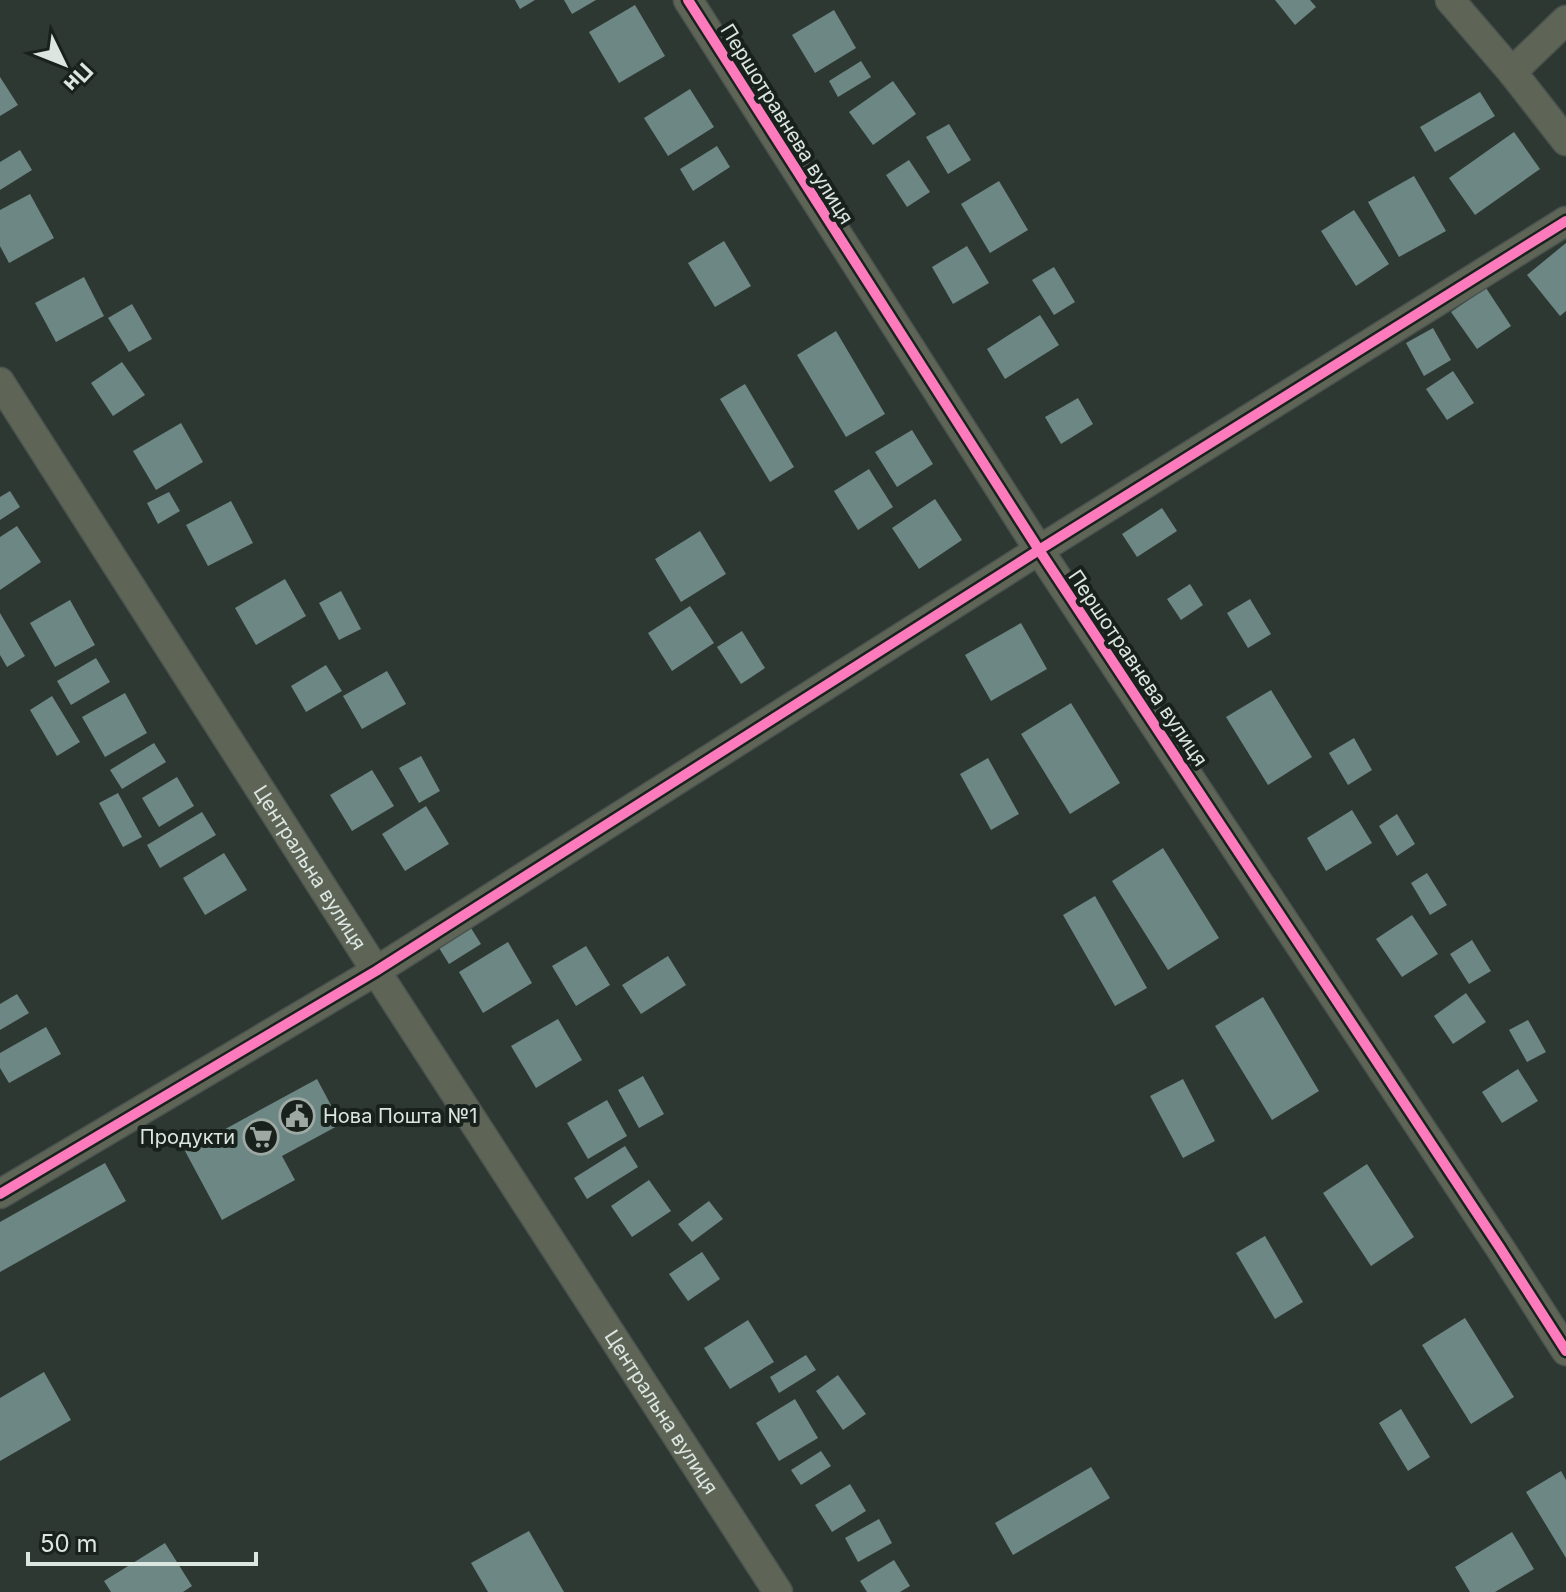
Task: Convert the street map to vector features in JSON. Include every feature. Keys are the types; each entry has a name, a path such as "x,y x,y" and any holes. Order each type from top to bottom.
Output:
{"street":[{"name":"Першотравнева вулиця","path":"688,0 1039,550 1566,1351"},
{"path":"1450,0 1566,141"},
{"path":"1512,72 1566,20"},
{"path":"0,1194 376,971 1039,550 1566,221"},
{"name":"Центральна вулиця","path":"0,382 778,1592"}],"building":[{"path":"515,0 535,0 520,9"},
{"path":"564,0 596,0 572,14"},
{"path":"1275,0 1310,0 1316,7 1295,25"},
{"path":"635,5 665,56 619,83 589,32"},
{"path":"834,10 856,48 815,73 792,35"},
{"path":"861,61 871,77 838,97 829,81"},
{"path":"0,77 18,105 0,116"},
{"path":"893,81 916,114 873,145 849,112"},
{"path":"690,89 714,127 668,156 644,118"},
{"path":"1480,92 1495,116 1435,152 1420,127"},
{"path":"949,124 971,160 948,174 926,137"},
{"path":"1514,132 1540,169 1475,215 1449,178"},
{"path":"717,146 730,167 693,191 680,169"},
{"path":"20,150 32,170 0,190 0,162"},
{"path":"909,160 930,192 907,207 886,175"},
{"path":"1414,176 1446,231 1399,257 1368,202"},
{"path":"999,181 1028,230 990,253 961,204"},
{"path":"30,194 54,238 9,263 0,246 0,210"},
{"path":"1354,210 1389,264 1356,286 1321,231"},
{"path":"724,241 751,286 715,307 688,263"},
{"path":"1566,243 1566,311 1560,316 1527,275"},
{"path":"967,246 989,283 953,304 932,267"},
{"path":"1054,267 1075,302 1054,315 1032,280"},
{"path":"84,277 104,316 56,342 35,303"},
{"path":"1486,288 1511,326 1477,349 1451,312"},
{"path":"132,304 152,339 129,352 108,318"},
{"path":"1040,315 1059,345 1005,379 987,349"},
{"path":"1433,328 1451,360 1424,376 1406,343"},
{"path":"836,331 885,414 846,437 797,355"},
{"path":"122,362 145,395 113,416 91,383"},
{"path":"1453,371 1474,403 1447,420 1426,389"},
{"path":"745,384 794,467 770,482 720,399"},
{"path":"1078,398 1093,424 1061,444 1045,417"},
{"path":"181,423 203,462 156,490 133,451"},
{"path":"912,430 933,464 897,487 875,452"},
{"path":"869,469 893,507 858,530 834,491"},
{"path":"10,491 20,507 0,520 0,497"},
{"path":"169,492 180,511 158,524 147,503"},
{"path":"935,499 962,540 919,569 892,528"},
{"path":"231,501 253,543 208,566 186,525"},
{"path":"1162,508 1177,531 1137,557 1122,534"},
{"path":"17,526 41,562 0,590 0,537"},
{"path":"700,531 726,574 681,602 655,559"},
{"path":"285,579 306,616 256,645 235,608"},
{"path":"1190,584 1203,605 1181,620 1167,599"},
{"path":"341,591 361,629 339,640 319,603"},
{"path":"1250,599 1271,634 1248,648 1227,613"},
{"path":"70,600 95,645 55,667 30,623"},
{"path":"690,606 714,643 672,671 648,633"},
{"path":"0,613 25,656 7,667 0,655"},
{"path":"1021,623 1047,669 991,701 965,655"},
{"path":"742,631 765,668 741,684 717,647"},
{"path":"96,658 110,682 71,705 57,681"},
{"path":"326,665 342,691 306,712 291,686"},
{"path":"387,671 406,704 362,729 343,696"},
{"path":"1271,690 1312,757 1268,785 1226,717"},
{"path":"125,693 147,733 105,757 82,717"},
{"path":"52,696 80,742 57,756 30,710"},
{"path":"1071,703 1120,783 1070,814 1021,734"},
{"path":"1354,738 1372,770 1348,785 1329,753"},
{"path":"154,743 166,762 122,789 110,770"},
{"path":"421,756 440,791 419,803 399,768"},
{"path":"988,758 1019,814 991,830 960,774"},
{"path":"372,770 394,806 352,831 330,795"},
{"path":"177,777 194,806 159,827 142,798"},
{"path":"118,793 142,837 123,847 99,803"},
{"path":"426,806 449,844 405,871 382,834"},
{"path":"1352,810 1372,843 1326,871 1307,838"},
{"path":"202,812 216,835 160,868 147,845"},
{"path":"1397,814 1415,844 1397,856 1379,826"},
{"path":"1163,848 1219,938 1168,970 1112,881"},
{"path":"224,853 247,890 205,915 183,878"},
{"path":"1427,873 1447,905 1430,915 1411,883"},
{"path":"1095,896 1147,988 1115,1006 1063,915"},
{"path":"1412,915 1438,954 1402,977 1376,939"},
{"path":"471,928 481,944 449,964 439,948"},
{"path":"1472,940 1491,971 1469,984 1450,954"},
{"path":"508,942 532,983 483,1013 459,972"},
{"path":"586,946 610,985 576,1006 552,966"},
{"path":"668,956 686,985 641,1014 622,985"},
{"path":"1466,993 1486,1022 1453,1044 1434,1016"},
{"path":"17,994 29,1013 0,1030 0,1004"},
{"path":"1263,997 1319,1091 1272,1120 1215,1026"},
{"path":"558,1019 582,1060 536,1088 511,1046"},
{"path":"1528,1020 1546,1052 1527,1062 1509,1030"},
{"path":"46,1027 61,1054 9,1083 0,1068 0,1053"},
{"path":"1518,1069 1538,1101 1502,1123 1482,1092"},
{"path":"643,1076 664,1114 639,1128 618,1090"},
{"path":"317,1079 341,1124 282,1156 295,1180 222,1220 185,1151"},
{"path":"1183,1079 1215,1141 1183,1158 1150,1096"},
{"path":"607,1100 627,1136 588,1159 567,1123"},
{"path":"625,1146 638,1167 587,1199 574,1178"},
{"path":"105,1163 126,1201 0,1272 0,1222"},
{"path":"1367,1164 1414,1237 1371,1266 1323,1193"},
{"path":"649,1180 671,1211 632,1237 611,1206"},
{"path":"709,1201 723,1219 692,1242 678,1224"},
{"path":"1265,1236 1303,1302 1275,1319 1236,1253"},
{"path":"702,1252 720,1279 688,1301 669,1274"},
{"path":"1465,1318 1514,1397 1471,1424 1422,1345"},
{"path":"748,1320 774,1362 730,1389 704,1348"},
{"path":"806,1355 816,1370 779,1393 770,1377"},
{"path":"44,1372 71,1420 0,1461 0,1398"},
{"path":"838,1375 866,1414 843,1430 816,1391"},
{"path":"795,1399 818,1438 779,1461 756,1423"},
{"path":"1401,1409 1430,1457 1408,1471 1379,1423"},
{"path":"821,1451 831,1466 801,1485 791,1470"},
{"path":"1091,1467 1110,1498 1013,1555 995,1523"},
{"path":"1561,1471 1566,1480 1566,1558 1526,1492"},
{"path":"850,1484 866,1511 832,1532 815,1505"},
{"path":"879,1519 892,1543 858,1562 845,1538"},
{"path":"529,1531 564,1592 488,1592 471,1563"},
{"path":"1512,1532 1534,1569 1495,1592 1470,1592 1455,1567"},
{"path":"165,1543 192,1586 183,1592 111,1592 104,1581"},
{"path":"894,1560 910,1586 900,1592 867,1592 860,1581"}],"cycle path":[{"path":"688,0 1039,550 1566,1351"},
{"path":"0,1194 376,971 1039,550 1566,221"}],"place":[{"name":"Нова Пошта №1","path":"297,1116"},
{"name":"Продукти","path":"261,1137"}]}
